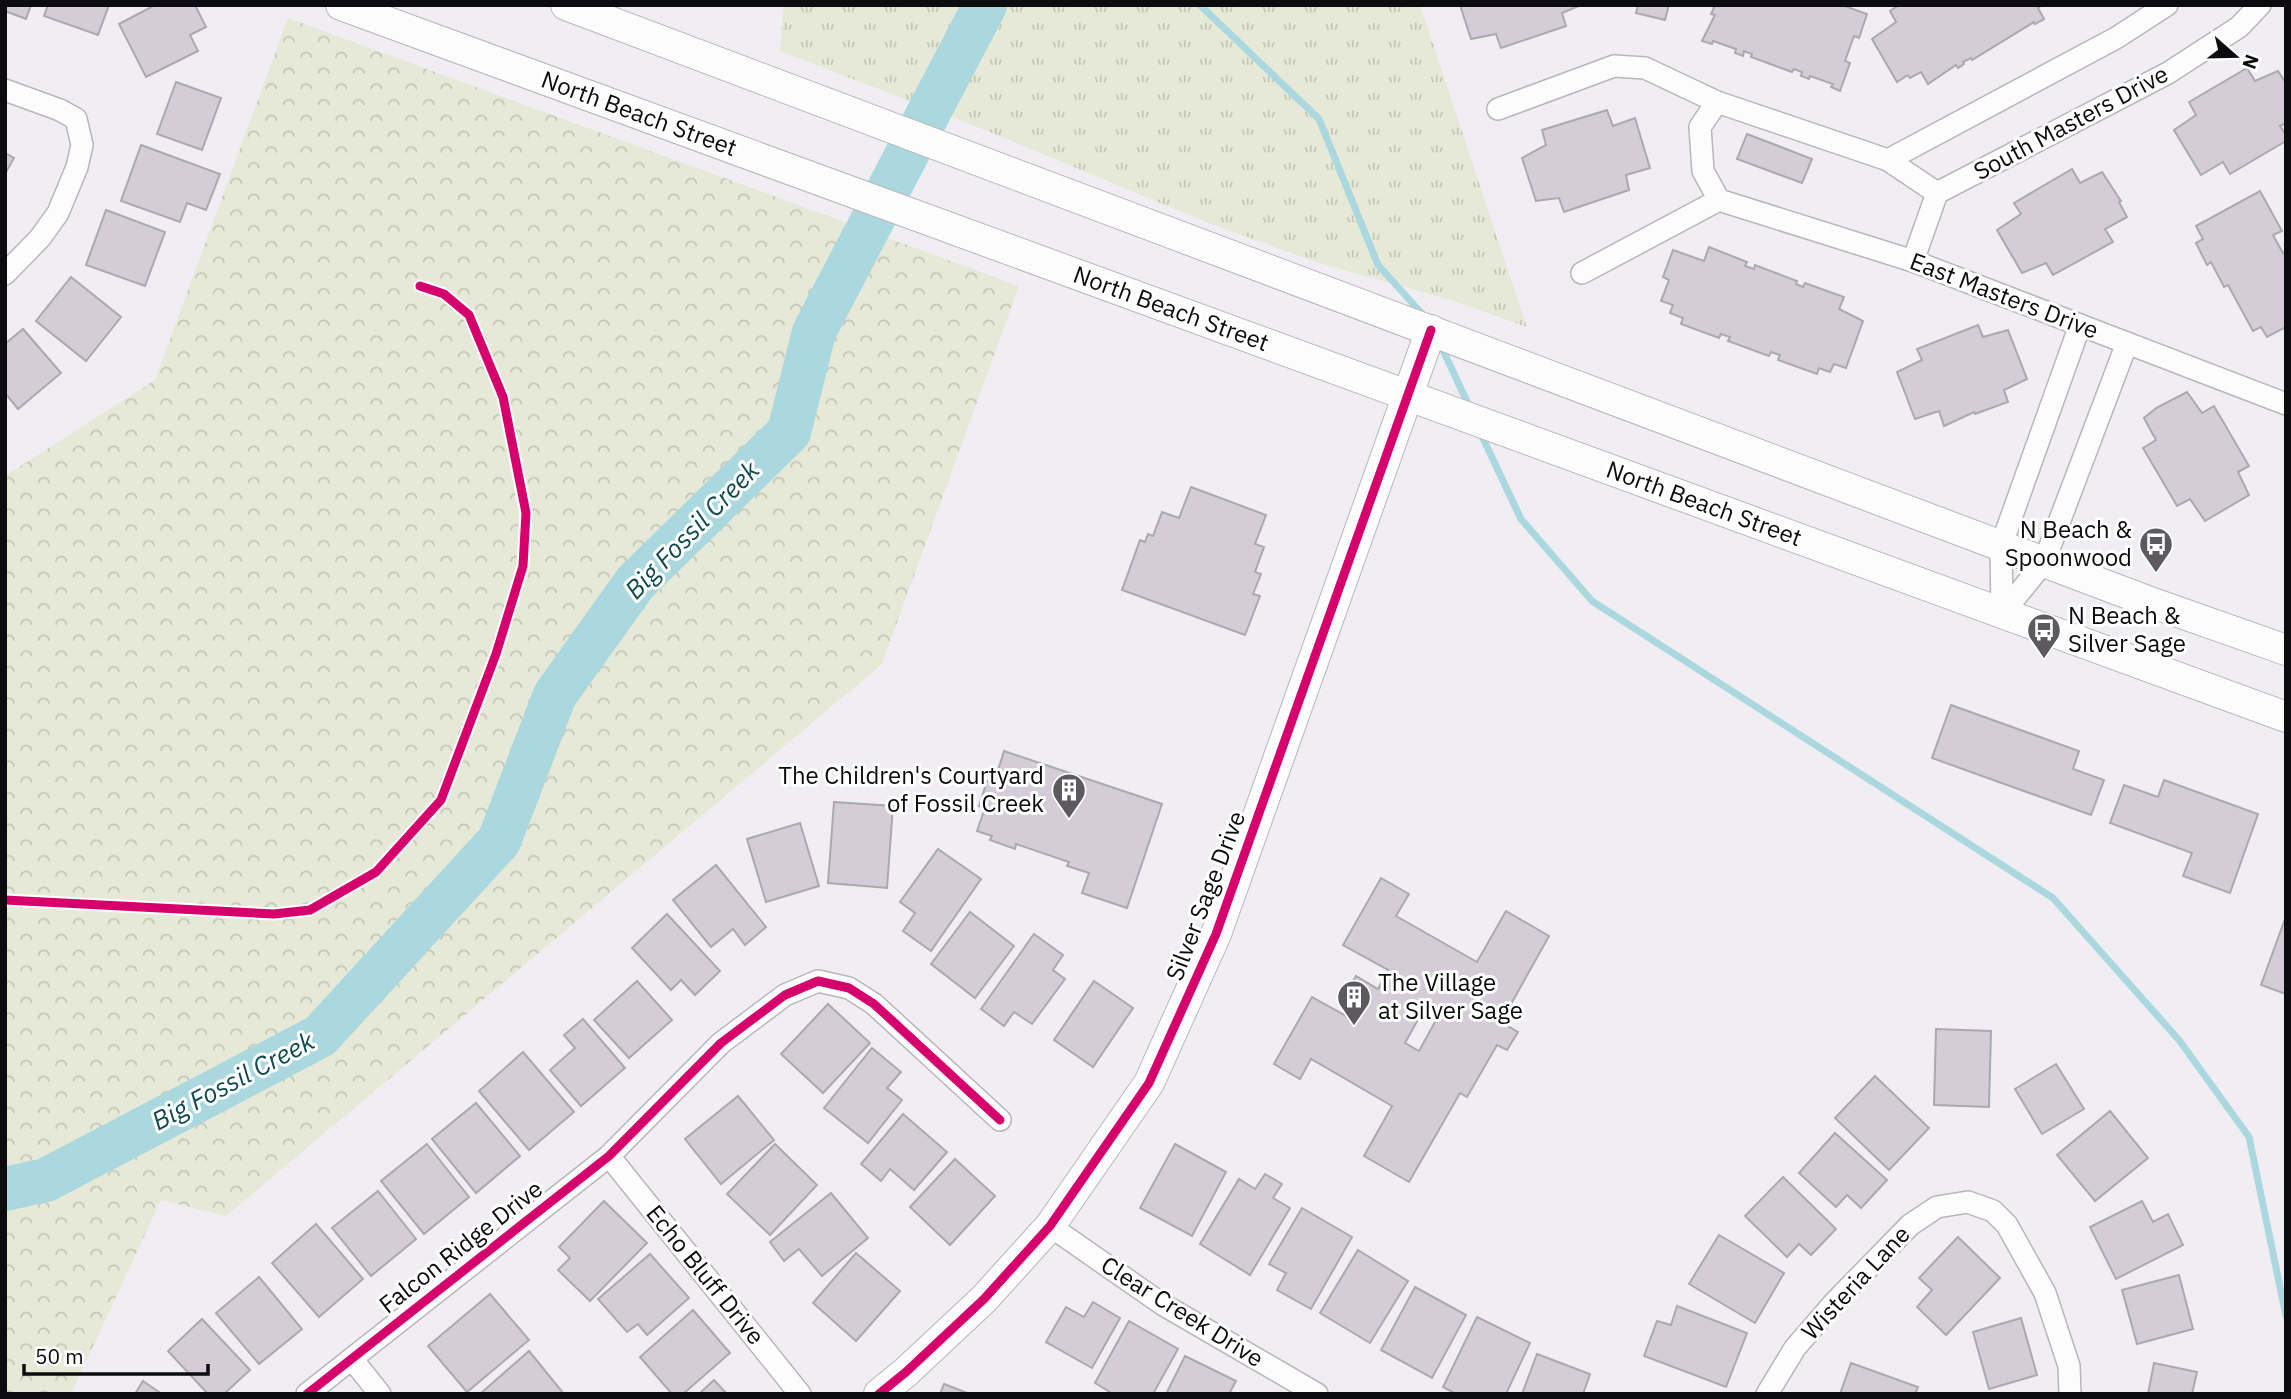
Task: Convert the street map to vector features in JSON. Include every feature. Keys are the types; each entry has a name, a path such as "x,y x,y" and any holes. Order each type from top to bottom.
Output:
{"main road":[{"name":"North Beach Street","path":"341,5 2286,718"},
{"path":"566,5 596,10 778,85 2001,546 2286,650"},
{"name":"Silver Sage Drive","path":"879,1394 906,1373 984,1299 1050,1226 1149,1083 1216,934 1431,330"}],"street":[{"path":"1888,160 2116,38 2167,5"},
{"name":"South Masters Drive","path":"1937,193 2168,73 2239,27 2260,5"},
{"path":"1498,109 1614,66 1645,68 1717,102 1888,160 1937,193 1913,261"},
{"path":"5,90 60,110 76,119 82,145 77,167 58,213 40,238 5,274"},
{"path":"1583,273 1718,200 1703,171 1700,127 1717,102"},
{"name":"East Masters Drive","path":"1718,200 1913,261 2286,404"},
{"path":"2002,614 2001,546 2080,325"},
{"path":"2002,614 2045,562 2127,343"},
{"name":"Falcon Ridge Drive","path":"307,1394 609,1156 721,1043 785,995 818,981 849,988 874,1004 1000,1120"},
{"name":"Echo Bluff Drive","path":"609,1156 800,1394"},
{"name":"Wisteria Lane","path":"1767,1394 1795,1348 1833,1304 1910,1226 1937,1206 1968,1202 1993,1211 2007,1226 2045,1293 2069,1366 2070,1394"},
{"name":"Clear Creek Drive","path":"1050,1226 1162,1304 1317,1394"},
{"path":"352,1359 380,1394"}],"green space":[{"path":"784,5 1420,5 1527,327 1454,301 1319,263 1206,222 975,126 780,51"},
{"path":"288,18 1019,286 882,664 226,1216 161,1200 71,1394 5,1394 5,476 155,380"}],"building":[{"path":"5,5 31,5 26,19 5,11"},
{"path":"48,5 109,5 98,35 44,16"},
{"path":"155,5 195,5 206,27 190,35 198,51 146,77 119,24"},
{"path":"1460,5 1581,5 1562,13 1566,26 1501,48 1496,34 1471,39"},
{"path":"1638,5 1669,5 1665,20 1636,13"},
{"path":"1715,5 1842,5 1867,14 1859,38 1854,36 1845,61 1850,63 1840,91 1831,87 1833,84 1810,76 1809,79 1801,76 1802,72 1794,69 1792,72 1751,57 1752,54 1744,51 1743,56 1735,53 1736,49 1713,41 1712,44 1702,41 1715,15 1711,14"},
{"path":"1899,5 2042,5 2038,8 2044,19 2035,24 2034,22 1972,60 1971,58 1963,62 1958,68 1956,65 1928,84 1921,72 1910,78 1908,75 1897,82 1872,39 1896,22 1890,11"},
{"path":"2247,68 2255,81 2278,71 2286,83 2286,123 2280,126 2286,135 2286,141 2230,174 2223,162 2201,175 2174,130 2196,115 2189,102"},
{"path":"176,82 221,98 202,150 157,134"},
{"path":"1607,110 1613,126 1635,118 1650,168 1626,175 1629,190 1564,212 1559,198 1536,201 1522,158 1546,145 1542,130"},
{"path":"1747,134 1812,159 1802,183 1737,159"},
{"path":"141,145 220,174 206,210 187,203 180,222 121,201"},
{"path":"5,153 14,158 5,174"},
{"path":"2072,169 2080,183 2102,172 2121,201 2119,202 2127,217 2105,229 2113,242 2053,275 2046,263 2022,273 1997,230 2021,214 2014,203"},
{"path":"2260,191 2282,231 2273,235 2283,253 2286,251 2286,327 2267,337 2261,327 2253,331 2228,285 2224,287 2211,262 2207,265 2196,243 2203,239 2196,226"},
{"path":"106,210 165,232 145,286 86,265"},
{"path":"1709,247 1747,262 1745,266 1754,269 1755,265 1797,281 1796,284 1803,287 1805,283 1844,297 1839,309 1863,321 1846,368 1834,364 1830,372 1819,368 1817,374 1778,360 1780,355 1771,352 1769,356 1728,341 1730,337 1721,334 1719,338 1681,324 1683,318 1670,313 1673,305 1661,301 1669,280 1663,277 1673,250 1704,261"},
{"path":"71,277 121,317 86,361 36,321"},
{"path":"1978,325 1983,337 2008,330 2027,379 2004,390 2008,402 1975,414 1974,412 1944,426 1939,411 1915,419 1897,372 1922,360 1917,349"},
{"path":"23,329 61,373 18,409 5,393 5,344"},
{"path":"2187,392 2202,413 2214,406 2249,466 2238,472 2249,495 2205,521 2190,499 2177,506 2143,448 2156,440 2144,418 2156,408"},
{"path":"1191,487 1266,515 1255,544 1264,547 1255,572 1261,574 1253,594 1260,596 1245,635 1122,590 1140,540 1145,542 1148,534 1153,536 1162,512 1179,518"},
{"path":"1951,705 2079,751 2073,769 2104,780 2091,815 1932,758"},
{"name":"The Children's Courtyard of Fossil Creek","path":"1004,751 1162,804 1127,908 1082,893 1089,873 1067,866 1069,862 1016,844 1015,849 990,840 992,836 977,831 985,808 979,806 987,781 994,783"},
{"path":"2164,780 2258,814 2230,893 2183,876 2192,853 2110,823 2124,785 2158,797"},
{"path":"834,802 893,806 887,888 828,883"},
{"path":"800,823 819,886 766,902 747,839"},
{"path":"938,849 981,879 931,951 903,931 915,913 900,902"},
{"path":"716,865 766,927 745,945 733,929 711,947 673,900"},
{"name":"The Village at Silver Sage","path":"1381,878 1409,894 1396,916 1477,962 1506,911 1549,936 1501,1022 1518,1032 1507,1050 1497,1045 1467,1097 1460,1093 1409,1182 1364,1156 1392,1106 1311,1059 1300,1079 1274,1064 1312,997 1357,1022 1366,1006 1346,994 1356,976 1378,989 1388,970 1343,945","holes":["1426,1005 1440,1013 1419,1051 1405,1043"]},
{"path":"970,912 1014,946 975,998 931,964"},
{"path":"667,914 720,971 695,995 681,980 671,990 632,948"},
{"path":"2286,916 2286,994 2261,985"},
{"path":"1034,934 1063,955 1053,970 1065,979 1032,1024 1014,1012 1004,1026 981,1009"},
{"path":"637,981 672,1020 629,1058 594,1020"},
{"path":"1094,981 1133,1008 1093,1067 1054,1040"},
{"path":"828,1004 870,1043 823,1093 781,1054"},
{"path":"583,1019 625,1068 581,1106 550,1070 575,1048 564,1035"},
{"path":"1936,1029 1991,1031 1989,1107 1934,1105"},
{"path":"872,1048 901,1072 887,1088 902,1100 868,1143 824,1108"},
{"path":"523,1052 574,1112 529,1150 479,1091"},
{"path":"2056,1064 2084,1109 2042,1134 2015,1089"},
{"path":"1875,1076 1929,1128 1889,1170 1835,1118"},
{"path":"738,1096 774,1140 721,1184 685,1139"},
{"path":"476,1103 520,1156 476,1193 432,1139"},
{"path":"2110,1111 2148,1158 2095,1201 2057,1155"},
{"path":"903,1114 947,1152 914,1190 890,1169 881,1181 861,1164"},
{"path":"1835,1133 1887,1180 1861,1208 1847,1195 1836,1207 1799,1173"},
{"path":"427,1144 469,1197 424,1234 381,1181"},
{"path":"775,1144 817,1185 770,1235 727,1194"},
{"path":"1175,1144 1226,1172 1192,1236 1140,1208"},
{"path":"955,1159 995,1196 950,1245 910,1207"},
{"path":"1265,1174 1282,1184 1273,1198 1290,1208 1250,1275 1200,1244 1239,1179 1255,1189"},
{"path":"1783,1177 1836,1229 1811,1255 1799,1244 1787,1257 1745,1216"},
{"path":"378,1191 416,1239 371,1276 332,1228"},
{"path":"831,1193 868,1238 822,1276 799,1249 784,1261 770,1242"},
{"path":"604,1201 647,1243 590,1301 558,1270 570,1258 559,1247"},
{"path":"2142,1201 2153,1222 2168,1214 2183,1245 2116,1279 2090,1227"},
{"path":"1302,1208 1352,1237 1311,1309 1277,1290 1286,1273 1269,1264"},
{"path":"316,1224 363,1279 319,1317 272,1263"},
{"path":"1719,1235 1784,1273 1755,1323 1689,1284"},
{"path":"1958,1237 2000,1278 1946,1335 1917,1307 1932,1290 1919,1278"},
{"path":"1358,1250 1408,1281 1370,1343 1320,1313"},
{"path":"856,1253 900,1291 856,1341 813,1303"},
{"path":"650,1254 689,1298 647,1335 638,1324 627,1332 598,1299"},
{"path":"2179,1275 2193,1329 2137,1344 2122,1290"},
{"path":"259,1277 302,1329 259,1364 216,1313"},
{"path":"1415,1287 1466,1315 1432,1378 1381,1350"},
{"path":"490,1294 529,1340 467,1392 428,1346"},
{"path":"1093,1302 1120,1318 1092,1368 1046,1342 1066,1307 1084,1317"},
{"path":"1677,1306 1747,1333 1726,1387 1644,1356 1657,1321 1671,1325"},
{"path":"693,1310 730,1353 683,1394 672,1394 640,1357"},
{"path":"1477,1317 1530,1343 1506,1394 1456,1394 1443,1387"},
{"path":"2021,1318 2037,1375 1989,1389 1973,1332"},
{"path":"202,1319 250,1370 224,1394 208,1394 168,1351"},
{"path":"1129,1321 1178,1349 1153,1394 1113,1394 1095,1383"},
{"path":"529,1351 564,1394 480,1394"},
{"path":"1537,1354 1590,1374 1583,1394 1522,1394"},
{"path":"1185,1356 1236,1381 1229,1394 1166,1394"},
{"path":"1851,1363 1918,1387 1915,1394 1840,1394"},
{"path":"2154,1363 2197,1372 2192,1394 2148,1394"},
{"path":"714,1380 727,1394 699,1394"},
{"path":"143,1381 162,1394 135,1394"},
{"path":"944,1384 970,1394 940,1394"}],"waterway":[{"name":"Big Fossil Creek","path":"5,1189 46,1180 320,1036 499,841 555,695 635,583 789,432 814,332 985,5"},
{"path":"1200,5 1319,119 1378,265 1425,317"},
{"path":"1441,346 1470,408"},
{"path":"1480,432 1521,519 1592,601 2053,898 2179,1040 2249,1137 2286,1316"}],"cycle path":[{"path":"5,900 274,914 310,910 376,872 441,800 496,654 523,566 526,513 503,397 469,315 444,294 420,286"},
{"path":"879,1394 984,1299 1050,1226 1149,1083 1216,934 1431,330"},
{"path":"307,1394 609,1156 721,1043 785,995 818,981 849,988 874,1004 1000,1120"}],"place":[{"name":"N Beach & Spoonwood","path":"2156,574"},
{"name":"N Beach & Silver Sage","path":"2044,660"},
{"name":"The Children's Courtyard of Fossil Creek","path":"1069,820"},
{"name":"The Village at Silver Sage","path":"1354,1027"}]}
